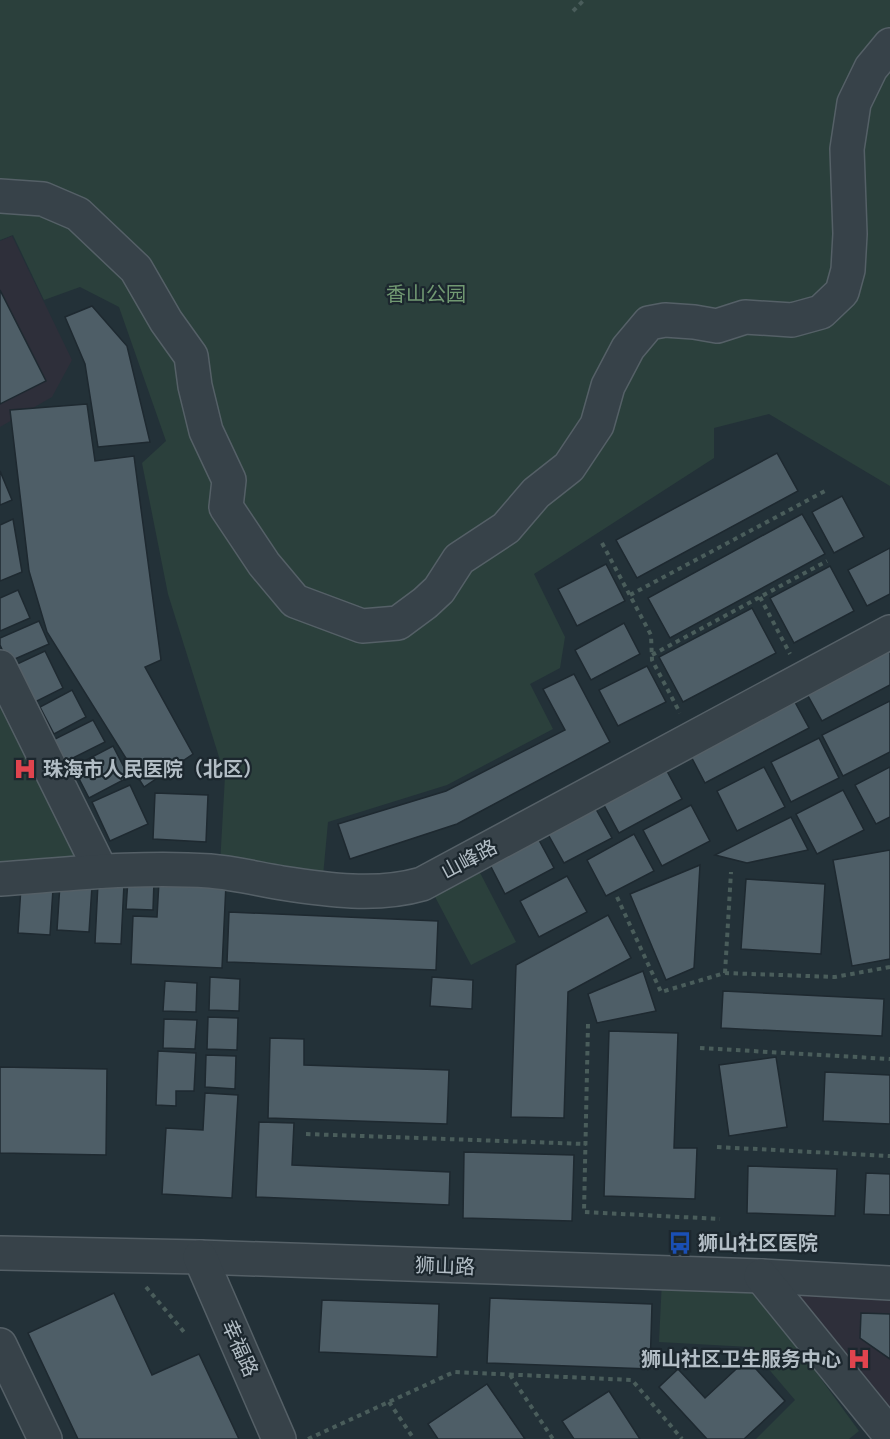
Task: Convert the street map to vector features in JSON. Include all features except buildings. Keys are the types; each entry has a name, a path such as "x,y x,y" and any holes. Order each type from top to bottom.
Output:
{"street":[{"path":"0,196 43,198 78,214 136,269 166,321 191,356 195,386 206,431 230,480 226,507 264,564 295,601 362,626 398,623 440,590 459,559 506,528 536,493 569,467 597,425 608,386 628,348 649,323 665,320 717,326 745,317 792,320 821,312 842,292 848,270 850,234 847,149 854,103 871,68 890,45"},
{"name":"山峰路","path":"0,879 101,871 181,870 357,891 407,888 422,884 890,632"},
{"path":"0,667 101,871"},
{"name":"狮山路","path":"0,1253 200,1257 761,1276 890,1283"},
{"name":"幸福路","path":"200,1257 279,1439"},
{"path":"761,1276 890,1435"},
{"path":"0,1345 45,1439"}],"path":[{"path":"573,11 584,0"},
{"path":"630,595 825,491"},
{"path":"602,543 651,635 652,660 694,737"},
{"path":"652,654 827,561"},
{"path":"760,597 803,679"},
{"path":"726,973 731,872"},
{"path":"617,897 661,992 726,973 835,977 890,967"},
{"path":"588,1024 584,1212 720,1219"},
{"path":"700,1048 890,1059"},
{"path":"306,1134 585,1144"},
{"path":"717,1147 890,1156"},
{"path":"142,1282 184,1332"},
{"path":"308,1439 454,1372 632,1380 682,1439"},
{"path":"509,1374 553,1439"},
{"path":"389,1402 414,1439"}],"shaded area":[{"path":"12,236 72,360 52,397 0,427 0,241"},
{"name":"狮山社区卫生服务中心","path":"762,1277 890,1283 890,1435"}],"green space":[{"name":"香山公园","path":"0,0 890,0 890,486 769,414 714,428 714,458 534,574 565,637 560,668 530,684 553,729 447,785 328,822 323,876 220,865 225,776 168,594 142,463 166,441 119,307 80,287 44,300 13,235 0,240"},
{"name":"珠海市人民医院（北区）","path":"0,696 78,858 0,867"},
{"path":"477,867 516,942 471,965 432,891"},
{"path":"662,1280 751,1283 859,1431 849,1439 756,1439 795,1400 750,1347 659,1342"}],"place":[{"name":"珠海市人民医院（北区）","path":"25,769"},
{"name":"狮山社区医院","path":"680,1243"},
{"name":"狮山社区卫生服务中心","path":"859,1359"}]}
